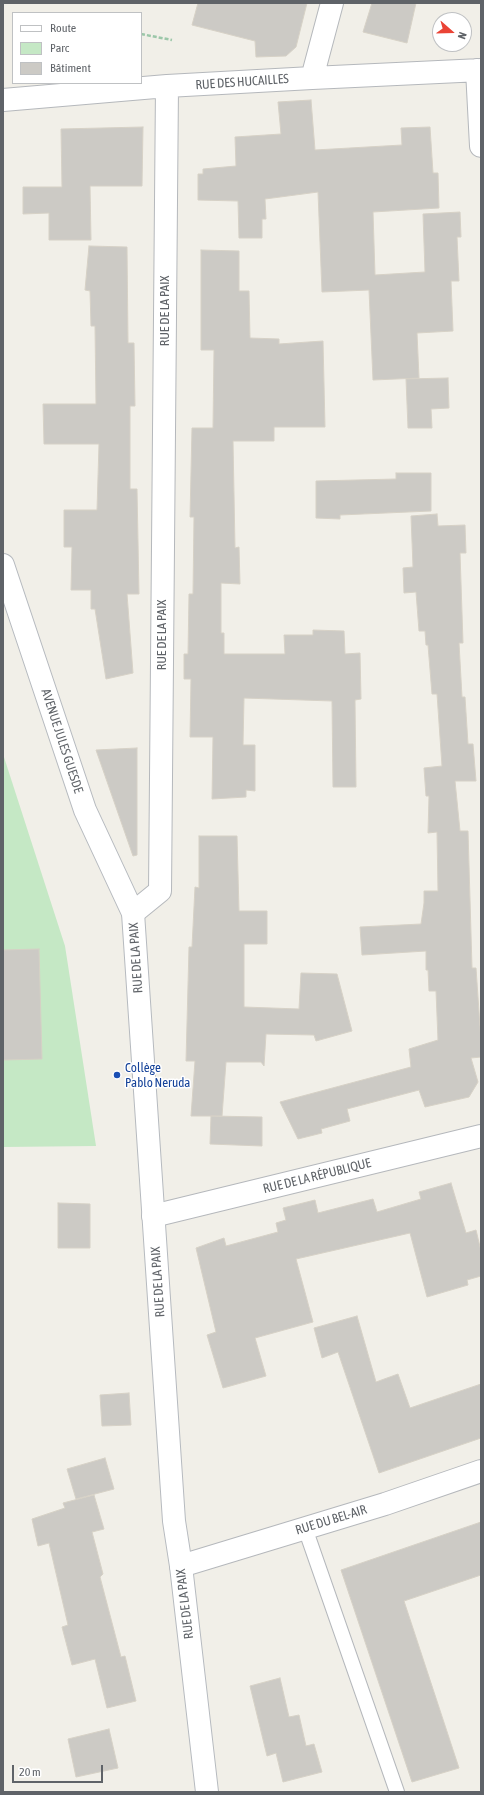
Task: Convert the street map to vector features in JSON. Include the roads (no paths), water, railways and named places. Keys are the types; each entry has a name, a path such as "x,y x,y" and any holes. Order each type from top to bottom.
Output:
{"street":[{"path":"312,78 332,3"},
{"path":"479,70 481,146"},
{"name":"RUE DES HUCAILLES","path":"3,100 167,86 479,70"},
{"name":"RUE DE LA PAIX","path":"167,86 160,891 133,913 174,1521 181,1566 207,1792"},
{"name":"AVENUE JULES GUESDE","path":"3,565 85,810 133,913"},
{"name":"RUE DE LA RÉPUBLIQUE","path":"153,1216 481,1136"},
{"name":"RUE DU BEL-AIR","path":"181,1566 385,1504 481,1471"}],"lane":[{"path":"305,1528 397,1792"}],"place":[{"name":"Collège Pablo Neruda","path":"117,1075"}]}
